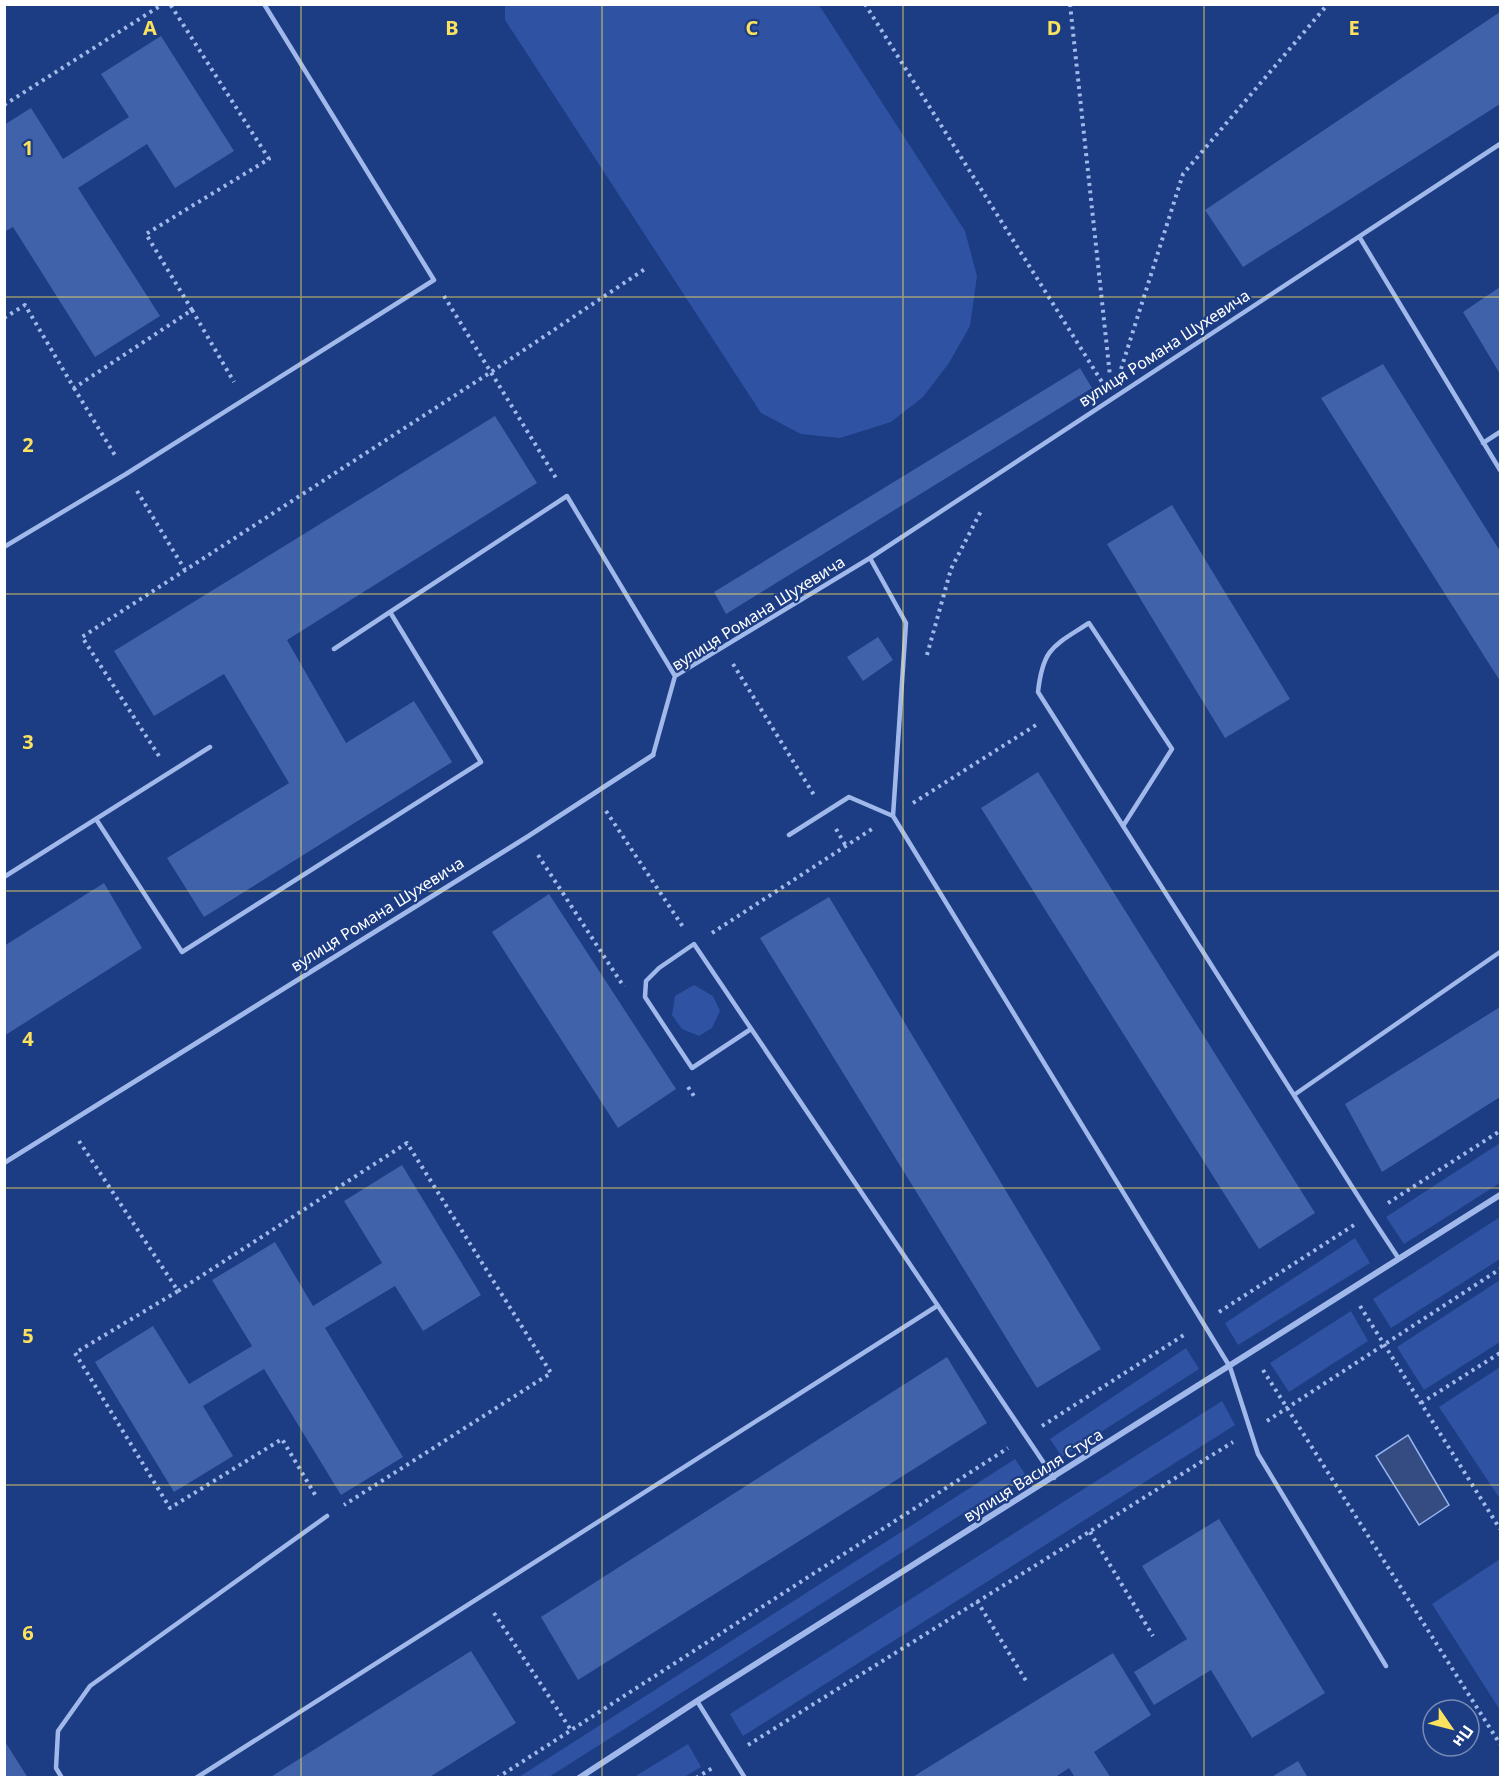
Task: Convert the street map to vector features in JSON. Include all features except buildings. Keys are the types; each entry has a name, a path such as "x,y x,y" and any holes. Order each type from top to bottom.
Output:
{"street":[{"name":"вулиця Романа Шухевича","path":"4,1163 527,837 653,755"},
{"name":"вулиця Василя Стуса","path":"579,1778 697,1701 1500,1196"}],"lane":[{"path":"4,547 126,474 434,280 264,4"},
{"name":"вулиця Романа Шухевича","path":"653,755 675,676 870,558 1500,144"},
{"path":"1360,238 1500,470"},
{"path":"1483,443 1500,432"},
{"path":"334,650 567,496 675,676"},
{"path":"870,558 906,622 893,816 1230,1367 1249,1432 1258,1454 1386,1666"},
{"path":"96,819 182,952 481,762 390,612"},
{"path":"1123,826 1172,749 1089,622 1051,648 1040,671 1038,692 1123,826 1294,1095 1370,1215 1399,1260"},
{"path":"4,877 210,747"},
{"path":"789,835 849,797 893,816"},
{"path":"751,1029 692,1068 645,997 646,981 659,968 694,944 1054,1478"},
{"path":"1294,1095 1500,952"},
{"path":"196,1778 937,1306"},
{"path":"62,1778 56,1768 58,1731 90,1686 327,1516"},
{"path":"697,1701 745,1778"}],"path":[{"path":"4,105 163,4"},
{"path":"170,4 269,159 146,234 244,399"},
{"path":"865,4 1112,398"},
{"path":"1070,4 1112,398"},
{"path":"1112,398 1183,174 1328,4"},
{"path":"169,772 82,637 491,372 645,269"},
{"path":"434,280 567,496"},
{"path":"4,318 25,305 74,388 192,310"},
{"path":"723,648 846,846"},
{"path":"594,793 694,944"},
{"path":"527,837 630,996"},
{"path":"688,1086 694,1096"},
{"path":"67,1123 178,1292"},
{"path":"497,1778 1500,1131"},
{"path":"407,1143 550,1373 327,1516 282,1439 170,1508 75,1353 178,1292 407,1143"},
{"path":"696,1778 1288,1408 1500,1269"},
{"path":"1350,1290 1500,1529"},
{"path":"1252,1352 1500,1744"},
{"path":"1421,1403 1500,1353"},
{"path":"1090,1532 1153,1636"},
{"path":"483,1595 571,1730"},
{"path":"977,1601 1028,1684"}],"shaded area":[{"path":"505,5 819,5 965,231 977,276 970,326 949,363 923,397 891,422 840,438 801,434 761,413 505,20"},
{"path":"694,985 713,996 720,1011 712,1028 699,1036 682,1029 672,1015 675,996"},
{"path":"1500,1143 1500,1183 1404,1244 1386,1217"},
{"path":"1500,1217 1500,1259 1391,1328 1373,1299"},
{"path":"1355,1238 1370,1263 1238,1345 1225,1323"},
{"path":"1500,1280 1500,1342 1424,1390 1397,1347"},
{"path":"1351,1311 1368,1341 1289,1392 1270,1363"},
{"path":"1186,1348 1199,1369 1062,1457 1050,1439"},
{"path":"1500,1367 1500,1499 1439,1407"},
{"path":"1222,1401 1235,1425 743,1736 730,1714"},
{"path":"1408,1435 1449,1505 1419,1525 1376,1456"},
{"path":"1015,1459 1025,1474 549,1777 519,1777"},
{"path":"1500,1559 1500,1710 1432,1604"},
{"path":"688,1744 701,1767 684,1777 634,1777"}]}
